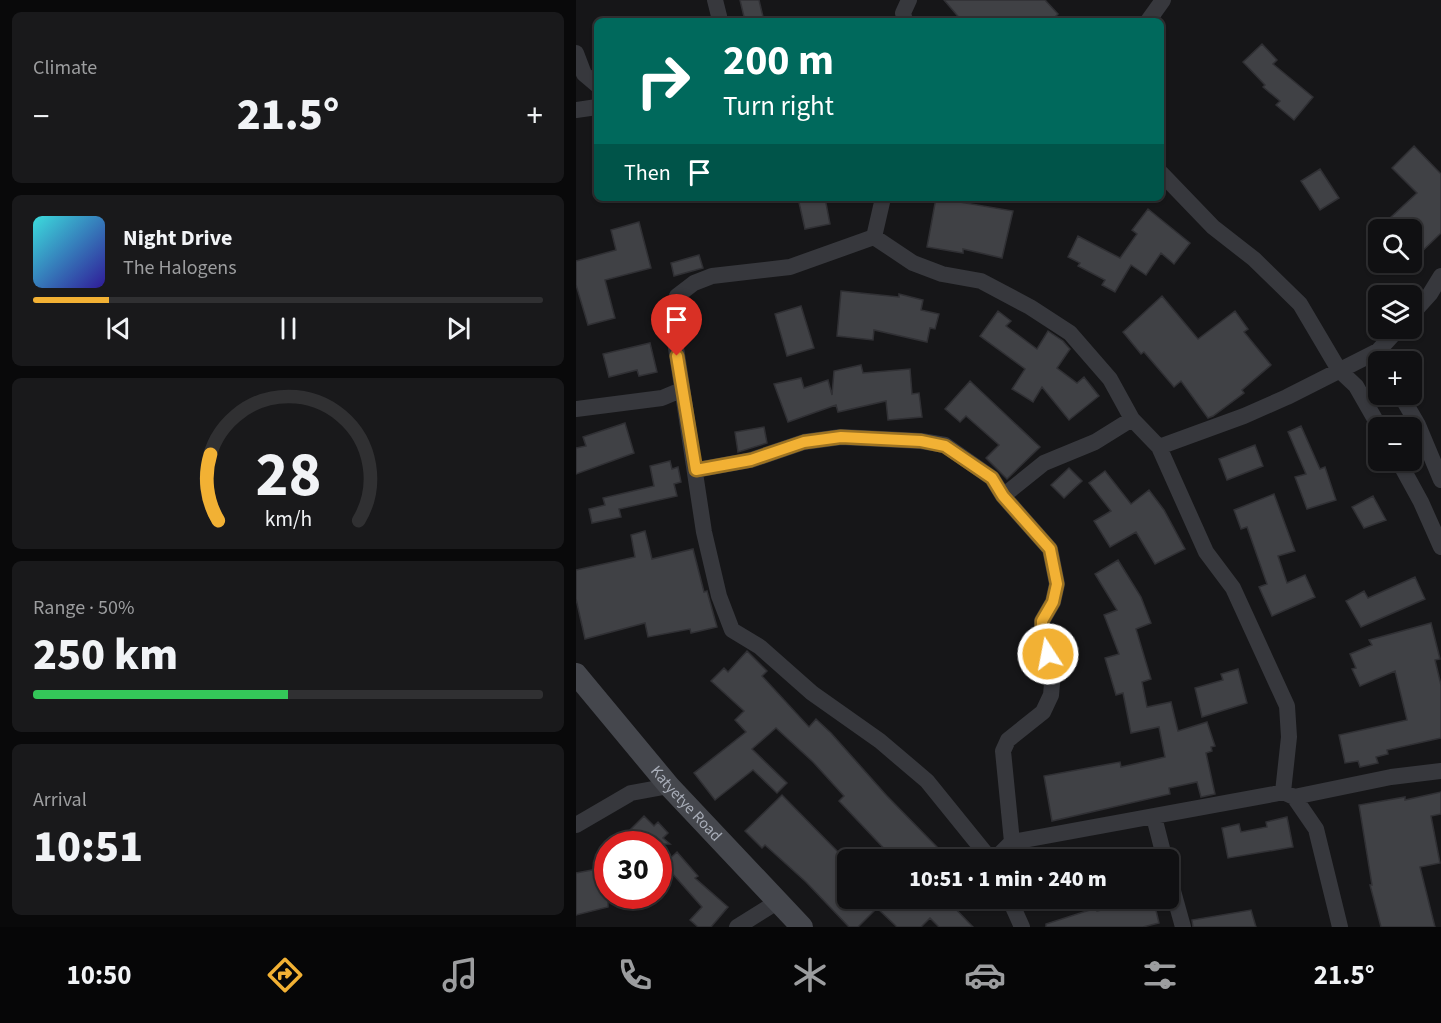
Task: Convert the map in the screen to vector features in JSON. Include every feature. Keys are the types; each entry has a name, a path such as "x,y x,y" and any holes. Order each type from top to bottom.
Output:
{"street":[{"path":"904,18 903,13 909,0"},
{"path":"1150,18 1163,0"},
{"path":"576,53 584,74 594,82"},
{"path":"576,110 594,107"},
{"path":"1164,176 1213,227 1254,259 1300,304 1339,370 1356,386 1374,417"},
{"path":"874,237 882,201"},
{"path":"874,237 790,267 712,276 694,284 677,296 671,315 704,532 719,596 732,630 760,647 812,693 880,741 927,781 983,849"},
{"path":"874,237 913,263 942,274 981,281 1030,307 1070,333 1110,379 1132,419 1159,447 1206,552 1233,588 1287,706 1288,795 1316,829 1340,927"},
{"path":"1422,303 1441,276"},
{"path":"1159,447 1244,416 1339,370 1368,360"},
{"path":"576,409 662,398 681,390"},
{"path":"1406,405 1418,425 1441,480"},
{"path":"1003,496 1044,463 1095,442 1132,419"},
{"path":"696,470 751,460 804,442 841,437 921,441 945,446 992,478 1003,496 1050,549 1057,584 1053,602 1042,621 1042,637 1053,672 1051,695 1043,712 1008,740 1003,751 1012,842"},
{"path":"1404,471 1421,502 1441,548"},
{"name":"Katyetye Road","path":"576,674 669,786 802,927"},
{"path":"1004,849 1012,842 1391,777 1441,771"},
{"path":"576,825 631,793 669,786"},
{"path":"1154,817 1162,849"},
{"path":"737,927 777,902"},
{"path":"1014,909 1022,927"},
{"path":"1178,909 1183,927"}],"building":[{"path":"740,0 759,0 763,18 744,18"},
{"path":"944,0 1045,0 1058,14 1054,18 959,18"},
{"path":"1262,44 1277,60 1273,64 1313,97 1294,120 1276,105 1280,101 1263,87 1265,85 1243,62"},
{"path":"1414,146 1441,174 1441,233 1422,251 1422,219 1389,219 1417,193 1392,168"},
{"path":"1320,169 1339,198 1320,210 1301,181"},
{"path":"799,201 826,201 830,224 805,229"},
{"path":"935,201 954,201 1013,211 1002,258 963,249 963,253 927,247"},
{"path":"1148,209 1190,243 1174,264 1161,253 1146,275 1131,265 1115,292 1102,285 1105,280 1078,266 1080,263 1068,257 1078,236 1120,258 1137,234 1132,230"},
{"path":"639,222 651,268 605,280 615,318 588,325 576,285 576,261 616,250 611,230"},
{"path":"699,255 703,268 674,276 671,263"},
{"path":"841,291 899,297 899,294 923,300 921,310 939,314 935,329 930,328 927,342 874,330 873,340 837,336"},
{"path":"1162,296 1198,339 1235,311 1248,329 1244,332 1271,365 1242,390 1244,393 1213,416 1208,418 1181,381 1174,387 1123,332"},
{"path":"801,306 814,348 787,356 775,314"},
{"path":"998,311 1011,321 1006,326 1037,349 1048,331 1063,341 1070,349 1057,368 1077,383 1084,377 1099,396 1069,420 1042,387 1033,402 1012,389 1025,369 980,336"},
{"path":"650,343 657,372 639,376 637,370 609,377 603,354"},
{"path":"861,365 863,373 910,369 912,394 919,393 922,417 888,420 886,401 838,412 836,405 788,422 774,384 801,378 804,388 828,380 832,395 834,371"},
{"path":"970,381 1040,447 1007,479 986,458 999,445 966,416 960,422 945,409"},
{"path":"625,423 634,453 576,474 576,448 586,446 583,437"},
{"path":"1301,426 1320,469 1325,467 1336,500 1307,509 1295,477 1306,474 1288,432"},
{"path":"764,427 767,443 738,452 735,432"},
{"path":"1255,445 1263,466 1227,480 1219,459"},
{"path":"670,461 672,469 678,467 681,482 674,484 677,496 619,509 621,517 592,523 589,509 605,505 603,498 654,486 650,466"},
{"path":"1069,468 1082,481 1064,498 1051,485"},
{"path":"1105,471 1131,504 1149,490 1164,510 1185,549 1155,564 1136,532 1110,547 1094,521 1111,511 1089,483"},
{"path":"1274,494 1295,551 1278,556 1287,583 1305,575 1315,597 1272,616 1259,587 1267,584 1247,527 1241,529 1234,510"},
{"path":"1373,496 1386,520 1364,528 1352,507"},
{"path":"645,531 652,559 693,549 704,592 707,591 717,627 691,633 690,629 648,637 645,623 585,639 576,599 576,570 635,557 631,535"},
{"path":"1118,560 1141,597 1151,623 1136,629 1151,679 1142,682 1147,707 1171,702 1178,731 1207,722 1215,746 1211,747 1212,751 1206,753 1215,794 1201,797 1197,782 1169,788 1170,794 1052,821 1044,776 1120,762 1121,767 1165,757 1159,727 1131,733 1123,693 1116,695 1105,658 1119,654 1104,615 1117,610 1095,574"},
{"path":"1415,577 1425,599 1361,627 1346,601 1364,591 1368,598"},
{"path":"1431,623 1440,659 1435,660 1441,685 1441,738 1387,750 1388,754 1376,757 1378,763 1360,767 1358,761 1345,763 1339,735 1407,720 1395,671 1360,686 1352,669 1356,668 1350,654 1372,645 1369,640"},
{"path":"747,651 767,671 762,676 809,727 816,719 831,733 887,796 939,849 885,849 839,801 844,796 813,762 776,728 752,749 787,783 777,793 753,770 715,800 694,773 746,732 735,720 744,711 711,681 724,668 728,672"},
{"path":"1238,669 1247,703 1202,717 1195,688 1223,680 1221,674"},
{"path":"1441,792 1441,814 1431,816 1440,863 1420,867 1435,927 1381,927 1370,885 1372,885 1359,805 1405,797 1405,800"},
{"path":"782,795 837,851 837,909 876,909 858,927 849,927 806,882 765,845 762,848 745,831"},
{"path":"644,816 654,826 658,822 666,831 629,831"},
{"path":"1287,817 1293,847 1228,858 1222,828 1239,824 1241,832 1267,827 1266,822"},
{"path":"677,852 698,876 695,878 728,907 711,927 698,927 690,920 702,907 672,873 672,857"},
{"path":"594,870 594,909 600,909 576,915 576,873"},
{"path":"878,909 956,909 973,927 939,927 930,918 921,927 897,927"},
{"path":"1093,909 1097,911 1156,909 1159,923 1143,927 1046,927 1046,924"},
{"path":"1251,910 1256,927 1193,927 1192,920"}],"route":[{"path":"677,356 696,470 751,460 804,442 841,437 887,442 921,441 945,446 992,478 1003,496 1050,549 1056,567 1057,584 1053,602 1042,621 1042,637 1048,654"}]}
